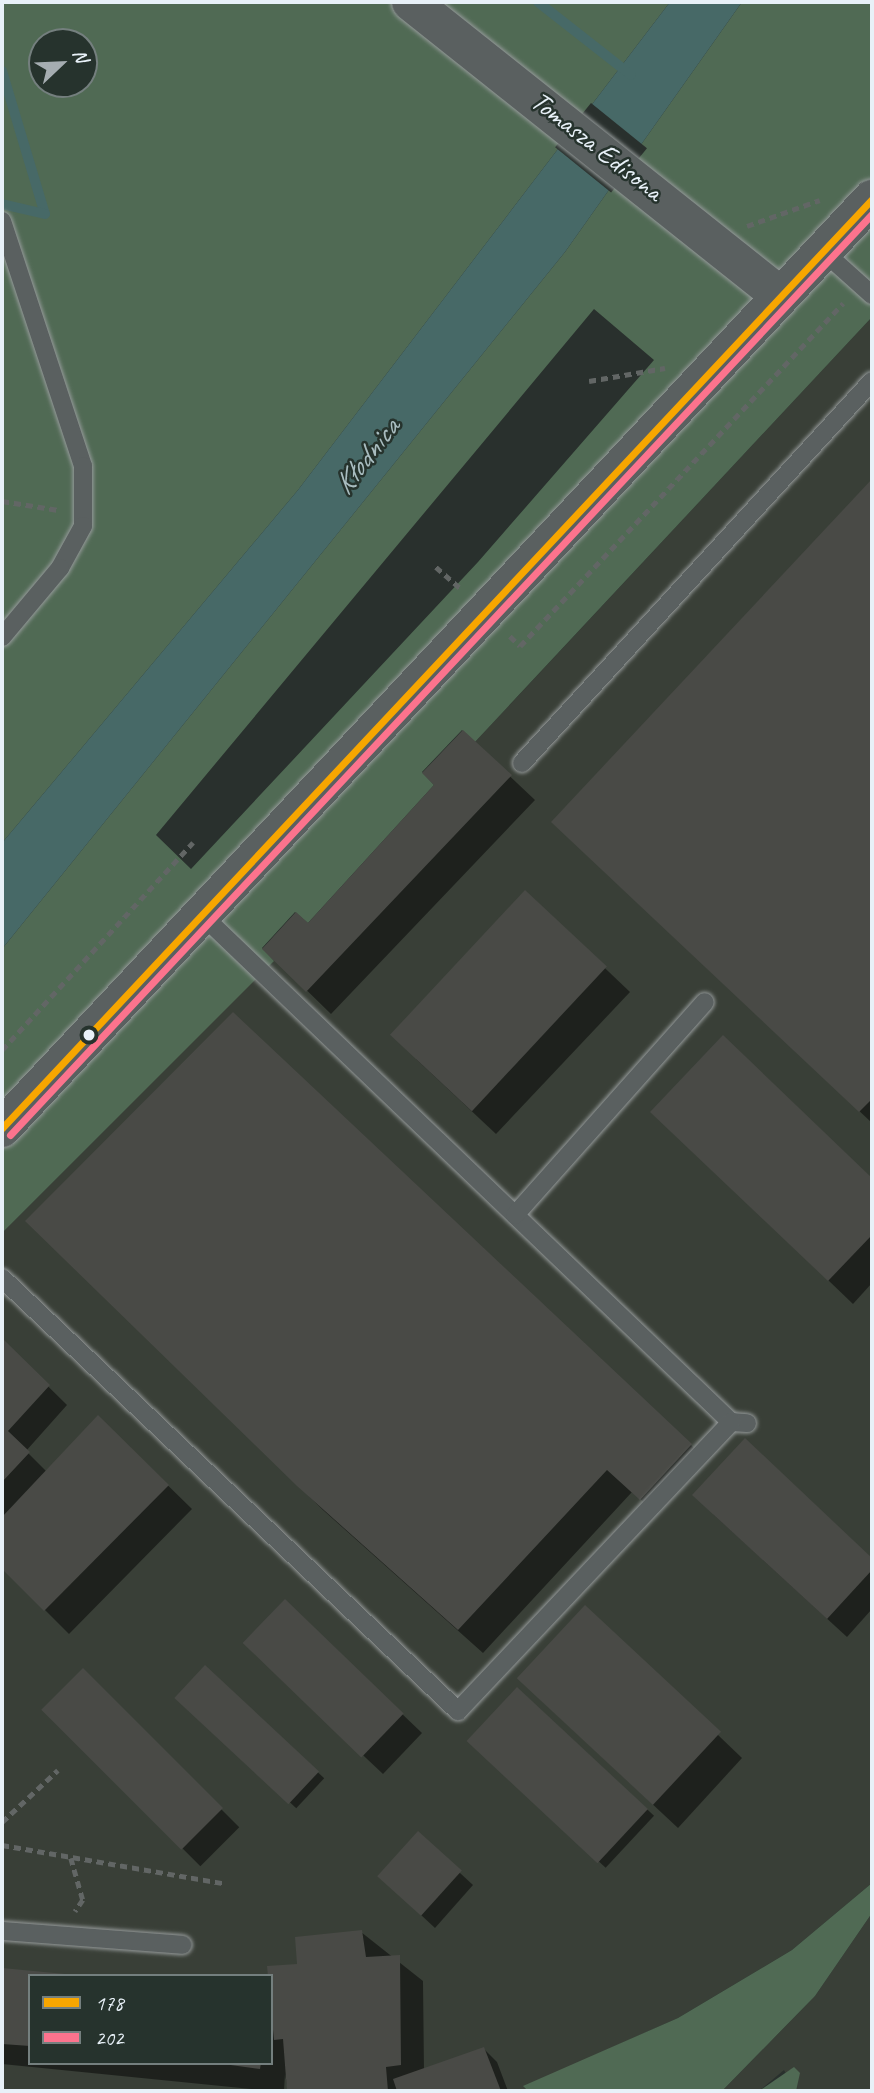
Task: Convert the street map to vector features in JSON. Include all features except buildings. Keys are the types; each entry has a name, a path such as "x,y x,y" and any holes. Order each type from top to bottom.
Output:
{"street":[{"name":"Tomasza Edisona","path":"411,2 665,200 780,296"},
{"path":"2,1128 872,199"}],"lane":[{"path":"2,220 83,466 83,514 60,568 2,637"},
{"path":"823,251 866,290"},
{"path":"522,763 872,381"},
{"path":"2,1278 458,1711 739,1423 515,1215 201,914"},
{"path":"515,1215 705,1002"},
{"path":"2,1931 182,1945"}],"path":[{"path":"742,228 826,194"},
{"path":"520,646 866,290"},
{"path":"589,381 669,367"},
{"path":"2,500 83,514"},
{"path":"2,1050 193,842"},
{"path":"2,1822 58,1770"},
{"path":"2,1845 223,1883"},
{"path":"57,1934 83,1900 71,1858"}],"shaded area":[{"path":"872,317 872,1883 792,1950 678,2018 524,2087 528,2091 2,2091 2,1233 273,961 262,949 296,912 309,923 434,785 422,773 463,730 475,742"},
{"path":"872,1913 872,2091 796,2091 784,2070 759,2091 722,2091 815,1996"}],"green space":[{"path":"2,2 670,2 298,490 2,843"},
{"path":"742,2 872,2 872,317 474,743 462,730 422,772 434,785 308,923 295,912 262,948 274,961 2,1233 2,949 565,252","holes":["594,309 654,360 478,562 191,869 156,835"]},
{"path":"872,1883 872,1913 815,1996 722,2091 528,2091 523,2086 678,2018 792,1950"},
{"path":"794,2067 800,2073 796,2091 759,2091"}],"water":[{"name":"Kłodnica","path":"670,2 742,2 565,252 2,949 2,843 298,490"}],"pier":[{"path":"591,103 647,148 611,193 555,147"}],"waterway":[{"path":"538,2 631,75"},
{"path":"2,71 45,214 2,204"}],"transit line":[{"name":"178","path":"2,1128 872,199"},
{"name":"202","path":"10,1135 872,214"}]}
